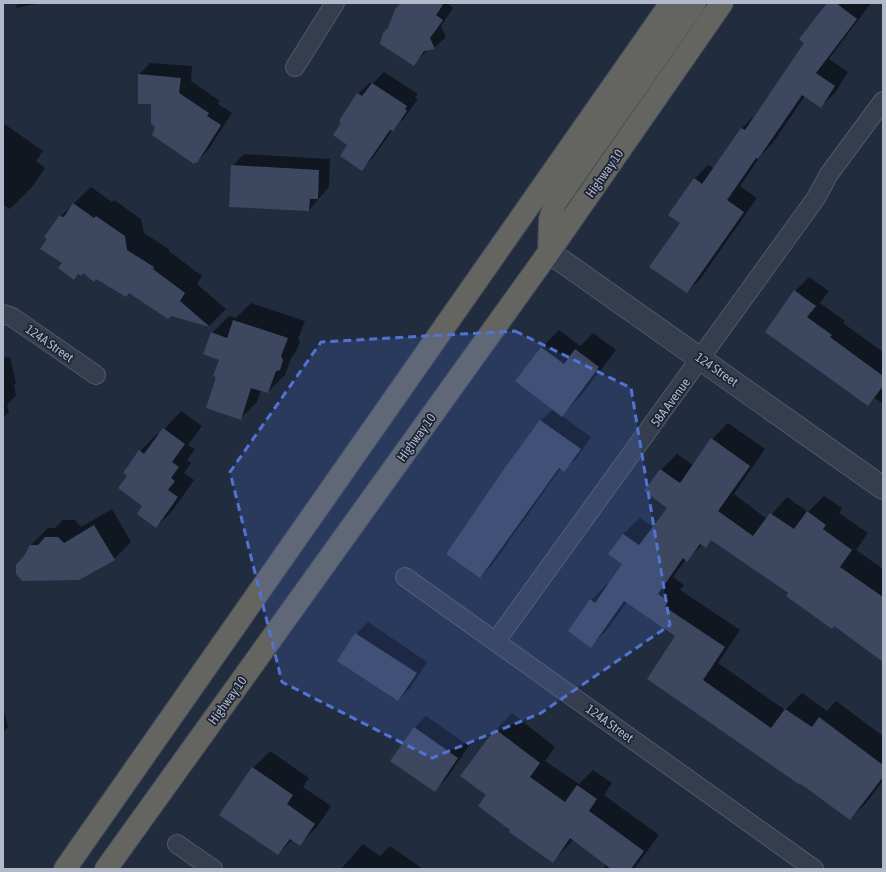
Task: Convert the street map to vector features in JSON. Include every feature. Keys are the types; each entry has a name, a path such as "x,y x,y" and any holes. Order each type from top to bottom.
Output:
{"highway":[{"path":"65,869 671,3"},
{"path":"549,252 550,219 555,203 695,3"},
{"name":"Highway 10","path":"106,869 549,252 722,3"}],"street":[{"path":"295,68 335,3"},
{"name":"58A Avenue","path":"496,641 701,359 816,198 829,174 883,101"},
{"name":"124 Street","path":"549,252 883,488"},
{"name":"124A Street","path":"3,314 12,317 96,375"},
{"name":"124A Street","path":"405,577 814,869"},
{"path":"178,844 213,869"}],"highlighted area":[{"path":"515,331 631,388 670,625 541,713 432,758 282,682 230,472 321,342"}],"building":[{"path":"401,3 444,3 436,15 443,20 430,38 435,49 424,51 414,66 380,44 383,33 388,28 395,9"},
{"path":"827,3 836,3 857,19 816,73 835,86 821,108 802,95 758,159 756,158 727,200 744,212 687,293 649,267 680,223 668,215 694,178 702,184 741,128 745,130 804,43 799,39"},
{"path":"138,74 181,78 179,93 209,113 207,116 221,125 197,163 195,162 194,164 152,135 155,127 151,124 151,104 138,104"},
{"path":"372,83 407,106 405,109 407,111 393,131 390,130 362,171 340,156 347,145 333,135 341,123 339,121 357,93 362,96"},
{"path":"231,165 319,170 318,199 310,199 309,211 229,207"},
{"path":"73,203 94,218 96,216 125,236 127,250 154,267 153,269 185,293 180,301 210,327 171,316 168,319 129,293 126,297 96,279 94,282 83,273 81,276 78,274 74,280 58,268 62,263 40,249 47,239 44,237 59,216 64,217"},
{"path":"794,290 816,306 807,317 832,335 830,337 883,376 883,386 868,406 765,332"},
{"path":"233,320 288,338 281,356 283,360 280,370 276,371 268,393 251,388 241,420 206,408 216,377 213,376 219,360 203,354 211,332 227,338"},
{"path":"541,347 564,364 575,349 599,367 562,417 515,381"},
{"path":"540,420 581,449 564,472 559,468 480,578 446,554 504,469"},
{"path":"163,428 185,444 172,462 179,467 171,478 175,481 168,490 178,497 156,528 137,514 142,506 118,488 127,476 123,473 139,450 144,454"},
{"path":"711,438 750,466 718,511 753,536 770,513 794,529 807,511 826,525 823,529 852,550 840,567 883,597 883,662 834,626 832,629 786,596 788,593 711,540 706,548 700,544 687,562 683,558 658,594 668,601 665,607 725,647 703,680 771,728 785,709 812,727 819,717 883,765 883,777 850,820 801,784 800,785 647,679 675,636 624,601 591,648 568,631 590,599 595,603 622,564 608,554 623,534 639,545 667,508 644,491 660,469 680,483"},
{"path":"94,525 115,560 79,580 22,581 16,574 16,565 24,556 30,545 38,545 45,537 58,537 64,543"},
{"path":"355,633 417,673 398,701 337,661"},
{"path":"414,727 458,758 435,792 390,761"},
{"path":"495,729 540,763 530,777 565,802 577,785 597,799 589,811 644,851 631,869 611,869 570,838 553,863 509,832 510,830 478,806 486,795 460,776"},
{"path":"252,767 293,795 287,804 315,824 300,846 290,839 278,855 219,815"}]}
